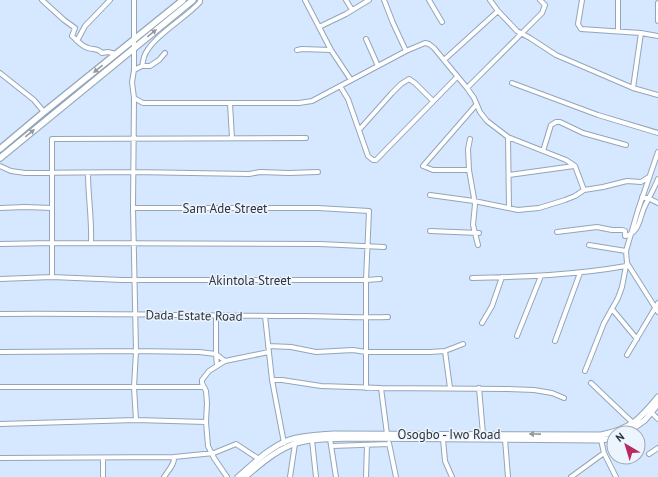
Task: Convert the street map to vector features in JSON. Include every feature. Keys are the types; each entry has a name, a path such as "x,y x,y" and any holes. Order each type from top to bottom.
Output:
{"highway":[{"path":"0,149 182,0"},
{"path":"0,158 193,0"}],"main road":[{"name":"Osogbo - Iwo Road","path":"238,477 260,459 284,443 302,437 316,435 388,439 483,434 601,435 616,432 633,424 658,397"},
{"path":"639,425 658,404"},
{"name":"Osogbo - Iwo Road","path":"245,477 279,451 295,444 312,440 606,439"}],"street":[{"path":"42,0 75,28 72,36 77,40 88,48 98,49 102,53 108,52 116,54"},
{"path":"77,40 85,26 110,0"},
{"path":"134,0 134,70 132,82 134,98 133,208 136,351 134,387 136,420"},
{"path":"142,66 147,51 155,42 186,16 200,2 200,0"},
{"path":"305,0 331,50 351,80"},
{"path":"346,0 352,10"},
{"path":"319,27 369,0"},
{"path":"384,0 406,51"},
{"path":"429,0 442,22"},
{"path":"467,88 523,34 542,13 545,9 544,3 540,0"},
{"path":"582,0 578,24 580,28 641,33 658,36"},
{"path":"618,0 618,31"},
{"path":"492,1 498,11 517,31 556,55 633,88 658,95"},
{"path":"658,3 658,21"},
{"path":"444,60 498,11"},
{"path":"633,88 641,33"},
{"path":"366,39 378,66"},
{"path":"134,98 143,103 299,103 319,98 406,51 425,43 434,48 467,88 487,121 508,137 566,160 575,166 584,190"},
{"path":"298,50 331,50"},
{"path":"134,70 142,66 150,66 154,64 165,53"},
{"path":"0,73 29,96 44,112"},
{"path":"340,86 348,100 368,156 376,160 457,77"},
{"path":"359,130 392,93 401,84 409,79 434,101"},
{"path":"512,83 598,115 658,133"},
{"path":"230,104 232,138"},
{"path":"468,170 433,170 423,166 476,105"},
{"path":"543,151 551,125 556,122 560,122 583,133 626,145"},
{"path":"508,137 510,208"},
{"path":"52,278 52,139 306,138"},
{"path":"470,139 468,149 468,170 474,201 473,225 477,233 478,245"},
{"path":"585,371 604,323 622,287 627,265 626,251 642,197 658,152"},
{"path":"0,166 11,171 25,173 133,172 249,174 260,172 289,174 318,172"},
{"path":"509,175 575,166"},
{"path":"88,173 89,205 92,231 91,243"},
{"path":"430,195 474,201 518,210 539,208 576,196 584,190 627,181 641,182 658,179 650,199 644,208 638,226 631,234 625,236 625,231 622,230 597,227 557,232"},
{"path":"641,182 648,181"},
{"path":"642,197 658,203"},
{"path":"0,208 52,208"},
{"name":"Sam Ade Street","path":"133,208 318,208 369,211 367,245"},
{"path":"430,231 477,233"},
{"path":"0,244 91,243 367,245 384,247"},
{"path":"366,388 367,245"},
{"path":"589,245 626,251"},
{"path":"472,278 580,273 627,265"},
{"path":"627,265 657,310"},
{"path":"555,340 580,273"},
{"path":"517,336 541,276"},
{"path":"482,323 492,306 502,277"},
{"name":"Akintola Street","path":"0,279 380,279"},
{"path":"627,356 644,325 657,310 658,303"},
{"path":"612,309 637,339"},
{"name":"Dada Estate Road","path":"0,314 47,313 388,318"},
{"path":"216,316 217,365"},
{"path":"265,316 272,380 284,443"},
{"path":"268,346 291,347 316,352 353,350 366,352 445,351 463,344"},
{"path":"445,351 450,388"},
{"path":"0,352 199,352 216,354 225,361"},
{"path":"227,477 211,454 208,446 206,391 203,387 202,380 204,376 217,365 225,361 269,352"},
{"path":"272,380 282,380 321,386 366,388 479,388 534,390 552,393 564,398"},
{"path":"591,383 633,424"},
{"path":"0,388 203,387"},
{"path":"381,388 388,439 396,477"},
{"path":"479,388 483,434"},
{"path":"651,412 658,419"},
{"path":"0,424 136,420 206,422"},
{"path":"330,439 336,477"},
{"path":"332,446 367,445 388,439"},
{"path":"443,439 445,461 452,477"},
{"path":"505,439 508,477"},
{"path":"312,440 316,477"},
{"path":"601,440 604,453 616,477"},
{"path":"0,458 103,458 211,454 236,444 260,459"},
{"path":"290,477 295,444"},
{"path":"366,477 367,445"},
{"path":"649,454 658,448"},
{"path":"574,476 604,453"},
{"path":"164,477 175,460 174,456"},
{"path":"103,458 103,477"}]}
